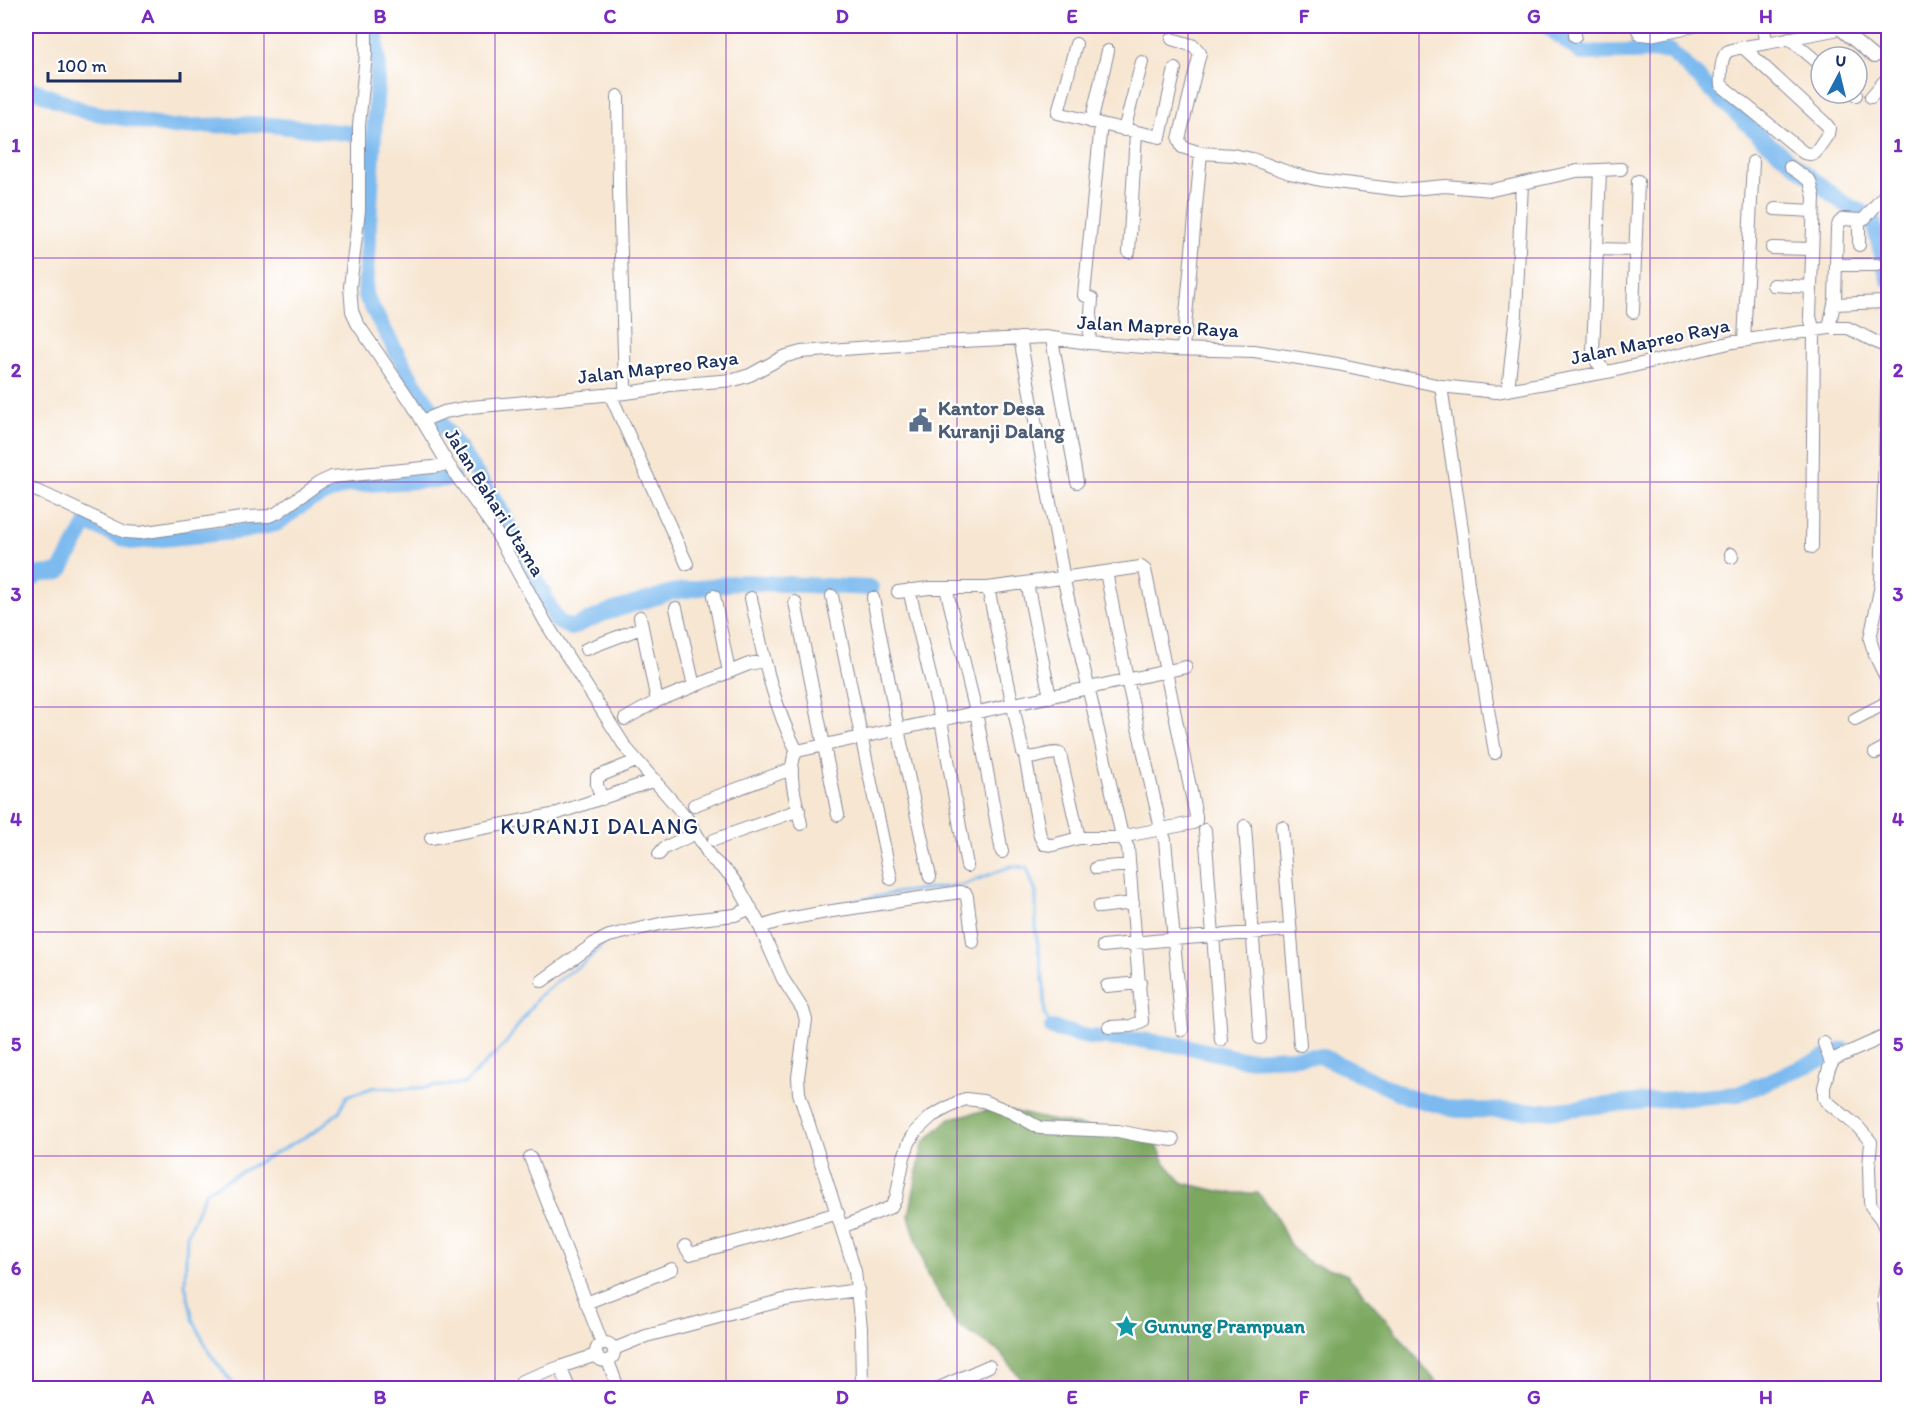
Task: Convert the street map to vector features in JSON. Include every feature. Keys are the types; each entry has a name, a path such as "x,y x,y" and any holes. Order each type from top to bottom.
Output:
{"street":[{"name":"Jalan Bahari Utama","path":"366,26 366,54 359,126 358,210 350,287 351,306 363,332 384,361 448,464 493,527 546,623 620,739 636,761 686,817 711,858 729,874 755,917 783,980 805,1015 798,1077 799,1093 852,1260 858,1290 861,1328 862,1389"},
{"path":"1636,26 1640,34 1650,35 1688,26"},
{"path":"1763,26 1767,43"},
{"path":"1744,48 1829,128 1828,134 1815,153 1810,154 1804,153 1726,91 1721,85 1721,69 1725,54 1727,51 1834,30 1838,26 1874,57"},
{"path":"1789,38 1809,55"},
{"path":"1172,39 1194,46 1200,53 1179,139 1182,147 1201,153 1244,157 1305,177 1391,189 1453,186 1492,189 1577,171 1621,169"},
{"path":"1076,44 1058,114 1160,137 1175,69"},
{"path":"1089,343 1092,299 1084,295 1096,123 1108,51"},
{"path":"1129,252 1130,131 1142,62"},
{"path":"1870,97 1888,77"},
{"path":"618,96 619,213 626,393"},
{"path":"1183,348 1201,153"},
{"path":"1744,341 1753,162"},
{"path":"1790,166 1810,182 1814,197 1810,317 1814,331 1812,548"},
{"path":"1600,170 1593,352 1597,362 1606,372"},
{"path":"1633,312 1638,181"},
{"path":"1508,390 1516,314 1522,183"},
{"path":"1829,328 1834,304 1839,223 1843,219 1865,218 1888,191"},
{"path":"1775,209 1813,211"},
{"path":"1859,220 1859,245"},
{"path":"1772,248 1812,249"},
{"path":"1597,249 1636,250"},
{"path":"1837,265 1877,265"},
{"path":"1773,285 1811,287"},
{"path":"1834,304 1885,302"},
{"name":"Jalan Mapreo Raya","path":"422,421 444,412 471,407 626,393 669,385 734,380 750,375 783,357 801,352 1020,338 1245,350 1371,370 1441,386 1486,391 1508,390 1606,372 1692,351 1829,328 1848,328 1888,348"},
{"path":"1020,338 1064,578 1122,836 1128,849 1142,1021 1131,1026 1109,1027"},
{"path":"1052,339 1077,482"},
{"path":"1888,355 1881,585 1883,600 1870,639 1888,682"},
{"path":"1441,386 1460,512 1468,584 1495,753"},
{"path":"610,394 687,564"},
{"path":"26,487 129,533 140,533 269,516 332,477 448,464"},
{"path":"967,866 941,720 904,591 988,588 1141,567 1145,570 1196,819 1195,822 1122,836 1101,839 1079,838 1053,845 1044,844 1040,836 988,588"},
{"path":"1106,572 1127,679 1165,840 1182,1030"},
{"path":"1027,583 1050,697"},
{"path":"946,588 976,712 1002,852"},
{"path":"714,596 729,672"},
{"path":"832,596 891,879"},
{"path":"751,598 764,662 788,735 797,751"},
{"path":"873,598 930,877"},
{"path":"795,602 838,815"},
{"path":"676,608 694,686"},
{"path":"586,649 640,622 657,701"},
{"path":"625,719 657,701 749,664 764,662"},
{"path":"801,824 791,770 792,758 797,751 1186,667"},
{"path":"1855,719 1887,701"},
{"path":"1875,753 1888,746"},
{"path":"1025,756 1033,758 1054,753 1060,754 1079,838"},
{"path":"602,799 597,777 636,761"},
{"path":"694,805 791,770"},
{"path":"431,837 552,815 655,780"},
{"path":"714,840 798,810"},
{"path":"1245,826 1260,1038"},
{"path":"1281,827 1300,1045"},
{"path":"1205,830 1221,1040"},
{"path":"659,854 664,848 696,833"},
{"path":"1096,868 1129,865"},
{"path":"542,981 595,943 609,936 664,923 735,915 783,920 960,892 966,894 967,897 973,942"},
{"path":"1099,907 1133,903"},
{"path":"1103,946 1289,930"},
{"path":"1107,986 1140,983"},
{"path":"1830,1061 1888,1035"},
{"path":"1824,1043 1830,1061 1824,1097 1870,1138 1870,1201 1888,1235"},
{"path":"842,1227 891,1208 896,1198 904,1157 916,1131 932,1116 960,1101 982,1101 1021,1116 1040,1128 1118,1131 1173,1140"},
{"path":"530,1156 602,1343"},
{"path":"685,1246 690,1254 838,1213"},
{"path":"586,1303 672,1269"},
{"path":"1888,1270 1884,1300 1888,1332"},
{"path":"614,1349 646,1335 784,1300 858,1290"},
{"path":"602,1343 609,1344 614,1349"},
{"path":"596,1355 597,1348 602,1343"},
{"path":"608,1361 613,1356 614,1349"},
{"path":"596,1355 601,1360 608,1361"},
{"path":"522,1381 596,1355"},
{"path":"608,1361 618,1389"},
{"path":"939,1389 989,1366"},
{"path":"560,1367 569,1389"}],"green space":[{"path":"998,1108 1155,1140 1165,1163 1183,1183 1228,1193 1258,1193 1274,1213 1291,1247 1310,1263 1347,1275 1441,1388 1028,1388 1000,1352 958,1326 927,1275 909,1216 923,1143 950,1118"}],"waterway":[{"path":"375,26 378,63 365,295 412,380 433,411"},
{"path":"1547,26 1581,53 1670,51 1764,140 1843,203 1872,217 1888,279"},
{"path":"26,87 84,111 172,127 261,124 356,134"},
{"path":"437,417 498,505 557,621 571,628 605,613 672,592 740,582 871,588"},
{"path":"26,583 40,574 60,572 87,523 131,542 244,531 276,524 309,500 347,485 453,479"},
{"path":"838,904 901,892 963,885 1012,866 1027,868 1036,893 1036,932 1044,986 1045,1015 1052,1028"},
{"path":"758,916 799,911"},
{"path":"236,1388 210,1354 193,1319 185,1284 187,1235 206,1191 314,1132 339,1112 347,1096 375,1087 404,1089 464,1084 506,1043 539,996 584,963 602,945"},
{"path":"1052,1028 1088,1037 1140,1040 1184,1046 1242,1059 1321,1056 1408,1097 1457,1110 1549,1111 1738,1094 1844,1050"}],"place":[{"name":"Kantor Desa Kuranji Dalang","path":"920,420"},
{"name":"Gunung Prampuan","path":"1126,1326"}],"district":[{"name":"KURANJI DALANG","path":"600,826"}]}
